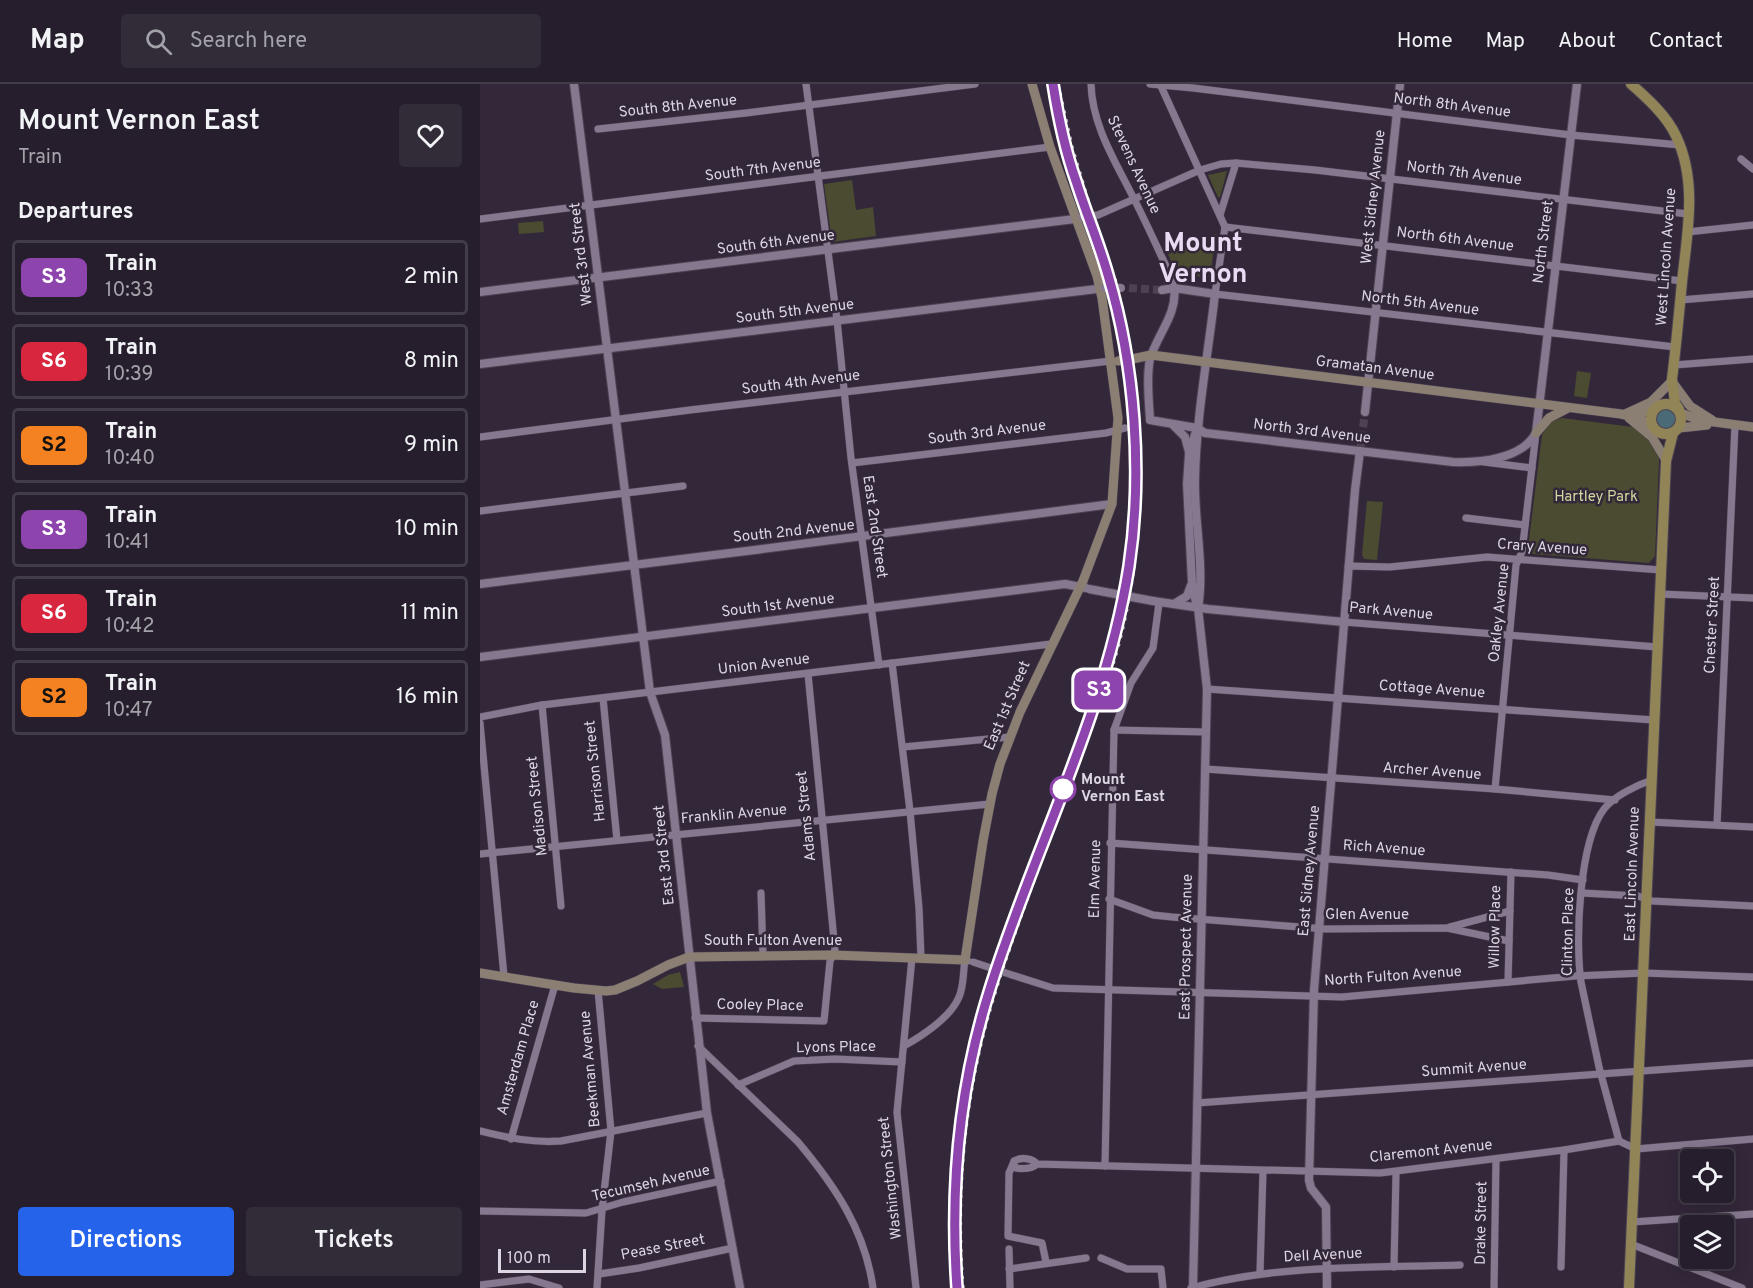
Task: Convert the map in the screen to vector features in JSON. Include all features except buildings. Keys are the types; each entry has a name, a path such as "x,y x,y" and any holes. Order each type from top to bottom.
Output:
{"main road":[{"name":"East 1st Street","path":"969,961 990,804 1010,737 1051,644 1085,588 1112,504 1121,429 1114,288 1079,218 1050,147 1032,84"},
{"name":"West Lincoln Avenue","path":"1631,84 1669,123 1680,145 1688,176 1687,232 1672,381 1675,403 1680,411"},
{"name":"Gramatan Avenue","path":"1118,361 1151,356 1624,414 1640,418 1655,429"},
{"name":"West Lincoln Avenue","path":"1658,405 1665,398 1672,381"},
{"path":"1665,459 1652,437 1624,414 1651,402 1672,381 1690,406 1719,424"},
{"path":"1719,424 1676,430 1666,434 1655,429 1652,413 1658,405 1669,403 1699,420 1753,427"},
{"name":"Gramatan Avenue","path":"1624,414 1648,411 1658,405"},
{"path":"1536,433 1549,418 1568,408"},
{"path":"1676,430 1682,420 1680,411"},
{"name":"East Lincoln Avenue","path":"1629,1288 1665,459 1663,443 1655,429"},
{"name":"East Lincoln Avenue","path":"1665,459 1676,430"},
{"name":"South Fulton Avenue","path":"480,973 555,985 615,990 689,957 832,955 969,961"}],"street":[{"name":"West 3rd Street","path":"574,84 616,420"},
{"name":"East 2nd Street","path":"806,84 879,665"},
{"name":"South 8th Avenue","path":"598,129 975,84"},
{"name":"Stevens Avenue","path":"1091,84 1096,118 1174,288"},
{"name":"North 8th Avenue","path":"1150,84 1571,135 1680,145"},
{"name":"West Sidney Avenue","path":"1369,384 1400,84"},
{"name":"North Street","path":"1539,404 1577,84"},
{"path":"1160,85 1225,227 1215,294"},
{"name":"South 7th Avenue","path":"480,219 1050,147"},
{"path":"1741,159 1753,169"},
{"name":"North 7th Avenue","path":"1079,218 1111,210 1200,170 1221,164 1236,163 1389,178 1688,214"},
{"path":"1220,215 1236,163"},
{"name":"South 6th Avenue","path":"480,292 1079,218"},
{"path":"1687,232 1753,225"},
{"name":"North 6th Avenue","path":"1225,227 1682,281"},
{"name":"South 5th Avenue","path":"480,364 1114,288"},
{"path":"1151,356 1174,302 1174,288"},
{"name":"North 5th Avenue","path":"1162,290 1174,288 1675,347"},
{"name":"East Prospect Avenue","path":"1192,1288 1207,689 1198,608 1192,582 1192,518 1197,428 1215,294"},
{"path":"1680,300 1753,294"},
{"name":"North 3rd Avenue","path":"1151,356 1147,420 1197,428 1205,433 1453,462 1478,461 1532,468"},
{"path":"1674,365 1753,359"},
{"name":"South 4th Avenue","path":"480,437 1118,361"},
{"path":"1365,412 1369,384"},
{"name":"Oakley Avenue","path":"1495,789 1516,566 1521,554 1539,404"},
{"name":"East 3rd Street","path":"616,420 650,692 665,735 707,1113 740,1288"},
{"path":"1171,424 1185,437 1189,453"},
{"name":"Chester Street","path":"1717,825 1735,425"},
{"name":"East Prospect Avenue","path":"1197,428 1189,453 1187,495 1201,594 1198,608"},
{"name":"South 3rd Avenue","path":"852,464 1106,434 1121,429"},
{"name":"North 3rd Avenue","path":"1478,461 1519,451 1532,440 1536,433"},
{"name":"East Sidney Avenue","path":"1327,1288 1326,1207 1311,1188 1309,1171 1313,996 1348,566 1360,451"},
{"path":"480,511 683,486"},
{"name":"South 2nd Avenue","path":"480,584 862,538 1112,504"},
{"path":"1466,518 1525,525"},
{"name":"Crary Avenue","path":"1348,566 1390,567 1487,557 1661,570"},
{"path":"1174,604 1187,596 1192,582"},
{"name":"South 1st Avenue","path":"480,657 1065,584 1122,596"},
{"path":"1660,594 1753,598"},
{"name":"Park Avenue","path":"1122,596 1198,608 1344,622 1657,647"},
{"name":"Elm Avenue","path":"1105,1166 1114,730 1131,683 1153,648 1156,602"},
{"name":"Union Avenue","path":"480,717 542,705 1051,644"},
{"name":"Washington Street","path":"892,663 919,908 916,958 897,1112 916,1288"},
{"name":"Adams Street","path":"808,674 835,950 830,961 824,1021"},
{"name":"Cottage Avenue","path":"1207,689 1654,720"},
{"name":"Harrison Street","path":"603,698 617,840"},
{"name":"Madison Street","path":"542,705 561,906"},
{"path":"480,723 504,976"},
{"path":"1114,730 1206,732"},
{"path":"903,747 1010,737"},
{"name":"Archer Avenue","path":"1205,769 1495,789 1615,800"},
{"path":"1615,800 1638,785 1652,780"},
{"name":"Clinton Place","path":"1615,800 1605,807 1593,830 1583,880 1580,913 1580,976 1601,1074 1619,1141"},
{"name":"Franklin Avenue","path":"480,854 990,804"},
{"path":"1650,822 1753,827"},
{"name":"Rich Avenue","path":"1110,843 1511,872 1583,880"},
{"name":"Willow Place","path":"1508,982 1511,872"},
{"path":"761,893 764,955"},
{"path":"1582,893 1638,896 1652,901 1753,906"},
{"name":"Glen Avenue","path":"1109,899 1153,915 1319,928 1447,928 1509,941"},
{"name":"Glen Avenue","path":"1447,928 1510,911"},
{"name":"South Fulton Avenue","path":"969,961 1001,971"},
{"name":"East 1st Street","path":"904,1046 918,1039 953,1008 960,997 969,961"},
{"name":"North Fulton Avenue","path":"1001,971 1053,988 1342,997 1580,976 1644,973 1753,977"},
{"name":"Amsterdam Place","path":"511,1139 555,985"},
{"name":"Beekman Avenue","path":"597,1288 602,1210 611,1131 598,990"},
{"name":"Cooley Place","path":"695,1017 824,1021"},
{"path":"698,1046 798,1142 840,1198 857,1227 866,1253 873,1288"},
{"name":"Lyons Place","path":"738,1085 794,1061 835,1059 902,1062"},
{"name":"Summit Avenue","path":"1197,1103 1753,1063"},
{"path":"480,1131 511,1139 542,1143 707,1113"},
{"path":"1619,1141 1636,1149 1753,1139"},
{"name":"Claremont Avenue","path":"1046,1262 1042,1243 1008,1236 1009,1173 1014,1161 1022,1158 1035,1161 1037,1164 1396,1173 1619,1141"},
{"path":"1561,1267 1564,1150"},
{"name":"Drake Street","path":"1494,1288 1496,1159"},
{"path":"1260,1273 1263,1171"},
{"path":"1394,1267 1396,1173"},
{"name":"Tecumseh Avenue","path":"480,1211 586,1214 623,1202 721,1181"},
{"path":"1632,1222 1753,1214"},
{"path":"1631,1244 1742,1288"},
{"name":"Pease Street","path":"598,1274 639,1268 733,1248"},
{"path":"1009,1249 1010,1288"},
{"path":"1009,1269 1086,1258"},
{"path":"1101,1258 1126,1269 1161,1269 1163,1288"},
{"name":"Dell Avenue","path":"1192,1288 1260,1273 1460,1265"},
{"path":"480,1285 499,1285 529,1279 559,1288"}],"green space":[{"path":"1227,171 1220,197 1218,197 1208,175"},
{"path":"852,180 856,210 873,207 876,236 832,242 824,184"},
{"path":"543,221 544,232 519,234 518,223"},
{"path":"1216,234 1210,277 1177,275 1168,254"},
{"path":"1577,371 1591,373 1587,398 1574,396"},
{"name":"Hartley Park","path":"1562,418 1633,427 1652,443 1659,459 1655,556 1649,563 1533,554 1528,548 1542,435 1550,422"},
{"path":"1367,501 1383,502 1377,560 1364,559 1362,554"},
{"path":"680,972 684,987 662,989 653,984 668,975"}],"water":[{"path":"1666,408 1674,411 1677,419 1674,427 1666,430 1658,427 1655,419 1658,411"}],"tunnel":[{"path":"1129,288 1162,290"},
{"path":"1360,451 1365,412"}],"railway":[{"path":"1049,84 1063,149 1090,228"},
{"path":"1059,84 1073,147 1089,200"},
{"path":"964,1288 961,1214 963,1176 977,1065 996,993 1016,933 1110,676 1124,627 1133,583 1141,494 1138,406 1125,319 1115,275"},
{"path":"954,1288 951,1227 953,1166 960,1104 972,1044 999,951 1095,691 1109,647 1123,581 1131,494 1131,451 1123,365 1106,278"}],"train":[{"name":"S3","path":"957,1288 954,1210 957,1154 974,1046 1006,943 1098,694 1118,626 1129,565 1134,515 1135,434 1120,323 1109,277 1066,148 1053,84"}],"place":[{"name":"Mount Vernon East","path":"1063,789"}],"district":[{"name":"Mount Vernon","path":"1203,260"}]}
